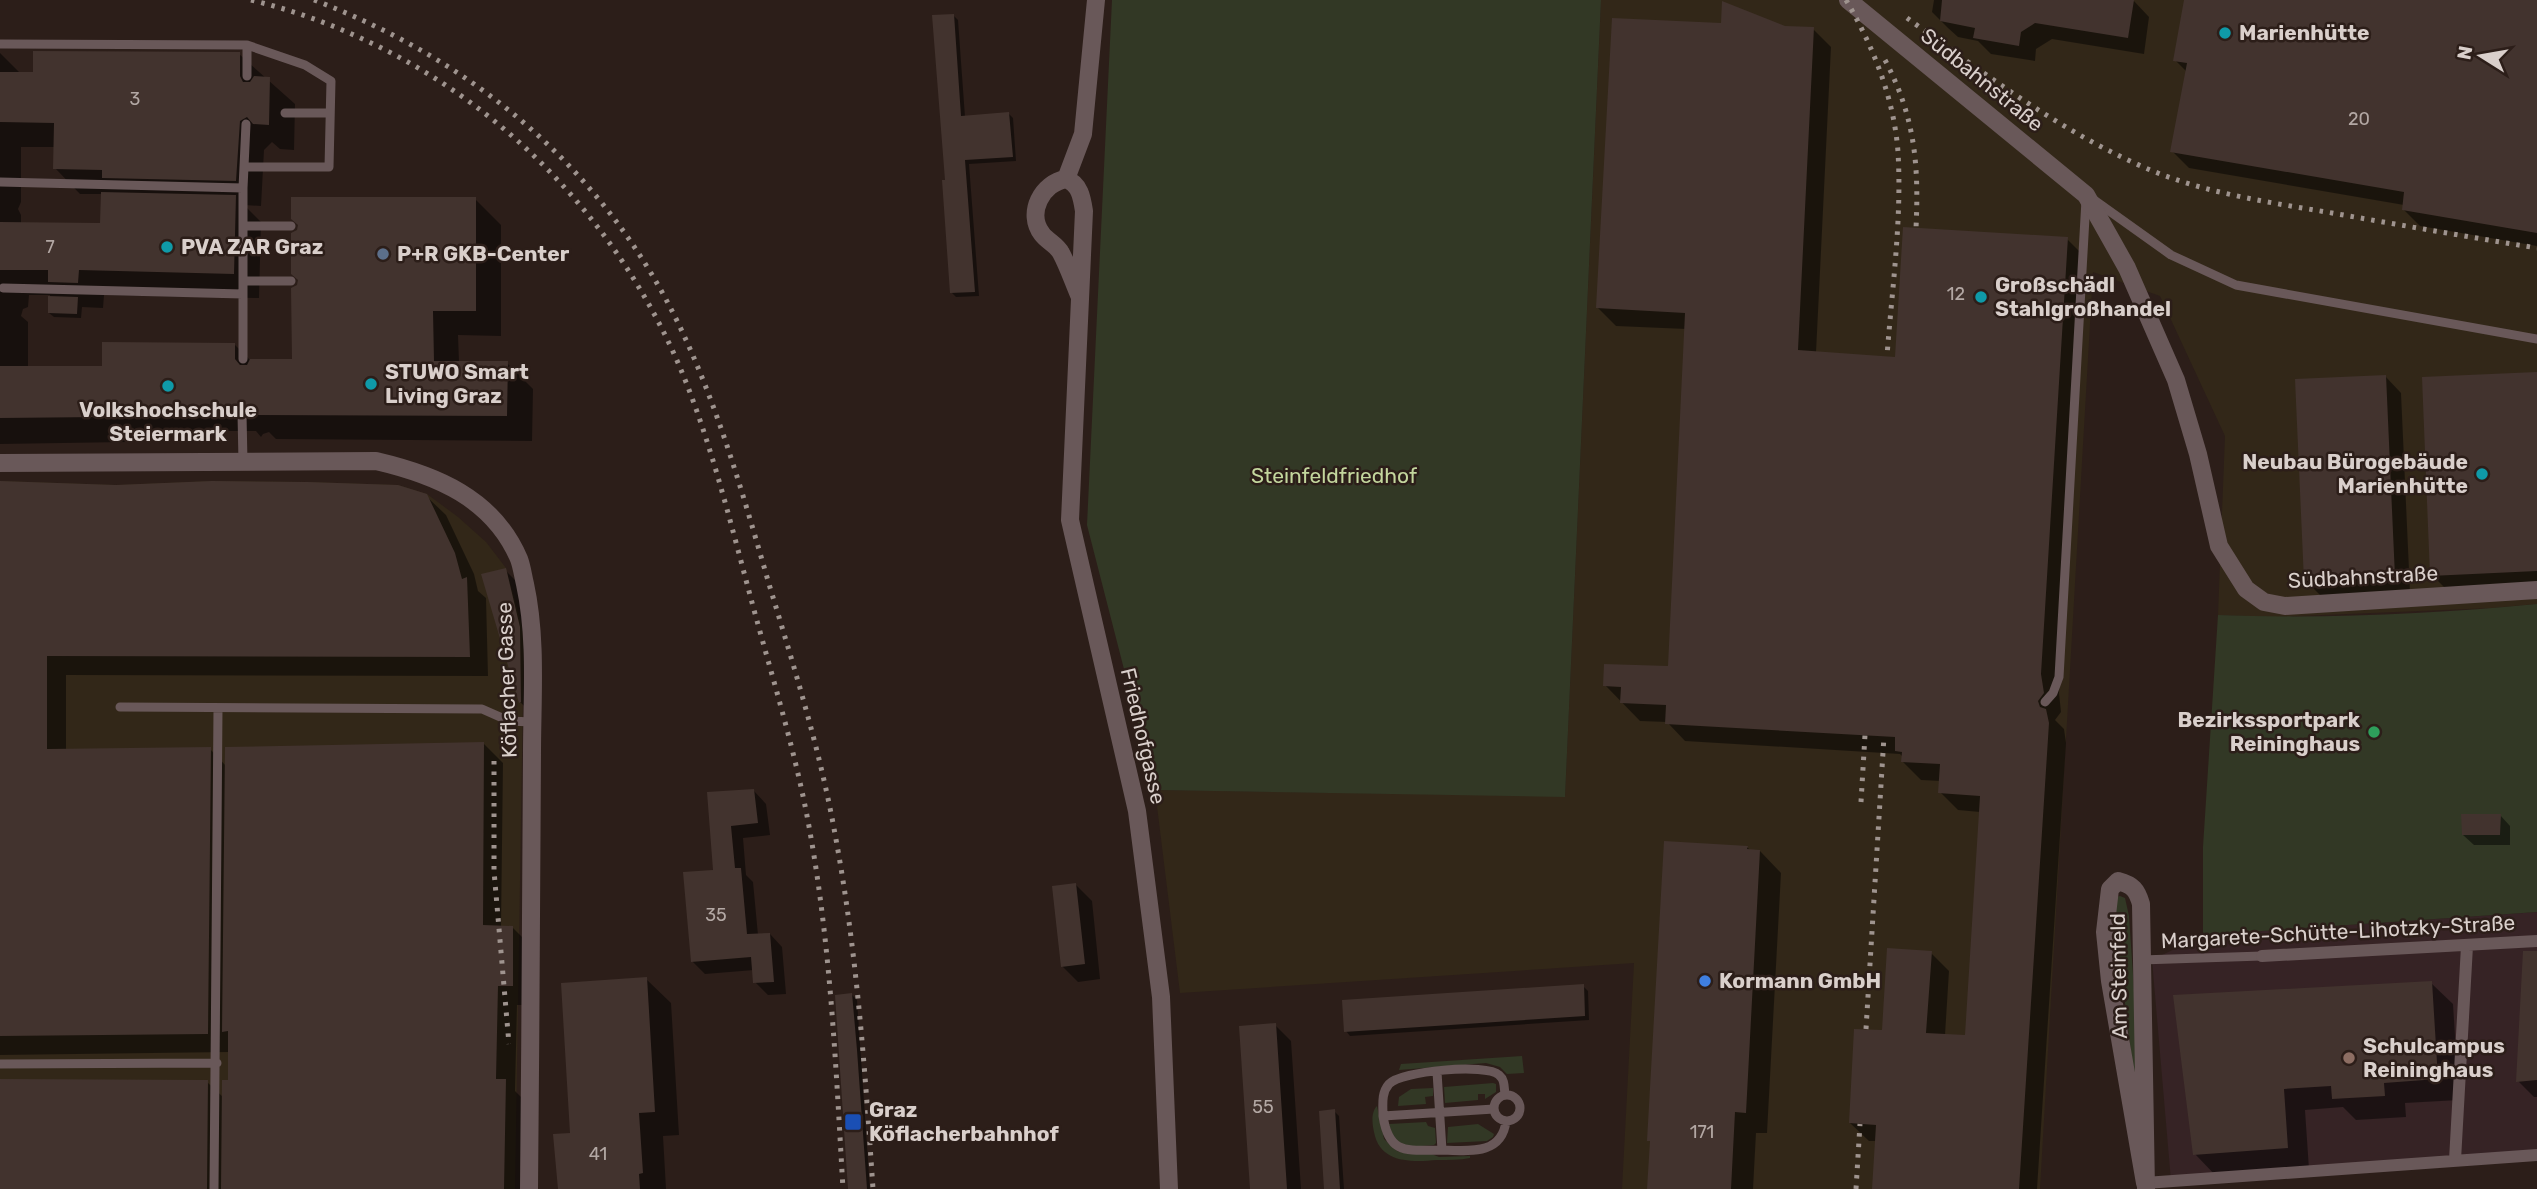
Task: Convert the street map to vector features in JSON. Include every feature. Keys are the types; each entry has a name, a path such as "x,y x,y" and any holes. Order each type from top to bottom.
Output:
{"street":[{"name":"Friedhofgasse","path":"1066,179 1083,134 1096,0"},
{"name":"Südbahnstraße","path":"1848,0 2087,195 2127,268 2176,380 2198,454 2218,546 2246,589 2264,602 2285,606 2537,590"},
{"name":"Friedhofgasse","path":"1079,295 1060,250 1041,233 1036,223 1035,213 1044,192 1056,182 1066,179 1074,182 1082,197 1084,226 1070,520 1138,811 1161,997 1169,1189"},
{"name":"Köflacher Gasse","path":"0,463 376,461 414,470 448,484 468,496 499,527 520,560 531,612 529,1189"},
{"name":"Am Steinfeld","path":"2118,881 2132,885 2141,904 2145,1186 2110,981 2105,932 2110,889 2118,881"},
{"name":"Margarete-Schütte-Lihotzky-Straße","path":"2262,956 2537,941"},
{"path":"2455,1160 2467,946"},
{"path":"2145,1186 2537,1155"}],"lane":[{"path":"1,44 247,45 305,65 331,81 329,167 244,167"},
{"path":"247,45 247,76"},
{"path":"285,113 330,113"},
{"path":"243,359 243,188 246,124"},
{"path":"0,182 243,188"},
{"name":"Südbahnstraße","path":"2087,195 2171,255 2236,285 2537,340"},
{"path":"2045,702 2053,693 2059,677 2087,195"},
{"path":"243,226 291,226"},
{"path":"243,281 291,281"},
{"path":"3,288 243,294"},
{"path":"242,414 243,462"},
{"path":"120,707 482,709 509,721 532,722"},
{"path":"214,1189 218,709"},
{"name":"Margarete-Schütte-Lihotzky-Straße","path":"2141,960 2262,956"},
{"path":"0,1064 217,1063"},
{"path":"1504,1095 1503,1078 1491,1070 1437,1072 1399,1077 1389,1084 1383,1096 1384,1116 1386,1132 1394,1145 1410,1150 1474,1149 1495,1145 1501,1138 1506,1121"},
{"path":"1437,1072 1442,1150"},
{"path":"1504,1095 1516,1098 1524,1109 1514,1119 1506,1121 1499,1118 1494,1109 1495,1101 1504,1095"},
{"path":"1384,1116 1494,1109"}],"shaded area":[{"path":"1601,0 2537,0 2537,604 2275,617 2218,615 2225,436 2160,296 2093,272 2040,1189 1622,1189 1634,963 1180,993 1155,790 1565,796"},
{"path":"0,481 116,485 212,481 398,485 427,494 458,517 486,542 506,568 524,634 515,1189 0,1189"},
{"name":"Schulcampus Reininghaus","path":"2537,912 2537,1155 2171,1181 2152,960 2203,935"}],"green space":[{"name":"Steinfeldfriedhof","path":"1112,0 1601,0 1565,797 1155,790 1087,525"},
{"name":"Bezirkssportpark Reininghaus","path":"2537,604 2537,912 2203,935 2203,847 2218,615 2378,615"},
{"path":"2116,897 2125,898 2129,916 2137,1033 2138,1109 2113,905"},
{"path":"1522,1056 1524,1073 1507,1074 1500,1067 1486,1063 1399,1070 1401,1064"},
{"path":"1496,1084 1496,1092 1485,1099 1485,1094 1478,1094 1478,1100 1445,1103 1444,1087"},
{"path":"1433,1088 1433,1096 1425,1097 1426,1104 1398,1106 1399,1097 1411,1089"},
{"path":"1377,1106 1384,1139 1397,1151 1470,1158 1417,1161 1398,1159 1390,1155 1377,1142 1374,1132 1372,1121"},
{"path":"1426,1122 1428,1126 1435,1128 1434,1145 1409,1147 1394,1140 1389,1124"},
{"path":"1478,1124 1494,1134 1493,1137 1487,1141 1447,1143 1448,1127"}],"building":[{"path":"1942,0 2134,0 2128,38 2035,23 2021,32 2019,46 1973,38 1975,28 1940,21"},
{"path":"2184,0 2537,0 2537,233 2402,210 2404,192 2170,152 2187,63 2173,61"},
{"path":"1722,1 1785,26 1814,27 1798,350 1895,357 1903,227 2068,237 2041,674 2044,693 2038,701 2040,707 2046,709 2049,723 2019,1189 1872,1189 1876,1125 1849,1123 1854,1029 1882,1030 1887,948 1932,951 1926,1033 1965,1035 1980,796 1938,793 1940,764 1901,762 1902,752 1895,751 1895,737 1665,724 1666,705 1620,703 1621,687 1603,686 1604,664 1668,666 1685,313 1596,308 1612,18 1721,23"},
{"path":"954,14 961,116 1009,112 1013,157 965,160 975,292 950,293 942,180 945,180 932,15"},
{"path":"33,51 240,52 240,76 243,82 250,82 254,76 270,77 269,125 253,124 247,117 240,121 236,181 102,178 102,170 53,169 54,123 0,122 0,72 33,72"},
{"name":"PVA ZAR Graz","path":"101,192 236,195 234,274 79,270 78,283 48,282 48,270 0,270 0,222 100,223"},
{"path":"291,197 476,197 476,311 433,311 434,361 508,361 507,416 249,415 248,410 243,407 238,408 235,413 235,406 102,406 101,417 0,418 0,366 102,366 102,342 235,343 235,359 240,365 247,365 250,359 292,359 291,288 297,285 298,280 291,274 291,233 297,230 298,225 291,219"},
{"path":"48,296 78,297 77,314 48,313"},
{"name":"Neubau Bürogebäude Marienhütte","path":"2537,372 2537,571 2430,576 2422,377"},
{"path":"2386,375 2395,577 2304,581 2295,379"},
{"path":"0,481 116,485 212,481 398,485 427,494 455,553 462,579 467,577 470,657 47,656 47,749 211,747 208,1034 0,1036"},
{"path":"506,568 520,627 519,703 481,574"},
{"path":"484,742 483,925 513,926 513,986 498,986 496,1079 506,1079 504,1189 221,1189 222,1080 228,1080 228,1031 222,1032 225,747"},
{"path":"754,789 758,823 731,826 735,868 741,868 747,934 770,933 774,982 753,983 751,957 691,962 683,872 713,870 707,792"},
{"path":"2461,814 2501,814 2500,835 2462,835"},
{"name":"Kormann GmbH","path":"1664,841 1748,846 1747,849 1760,850 1746,1113 1735,1112 1731,1189 1647,1189 1650,1141 1647,1141"},
{"path":"1076,883 1085,964 1061,967 1052,886"},
{"path":"2523,951 2537,951 2537,1080 2516,1082"},
{"path":"647,977 655,1112 639,1113 643,1173 639,1174 640,1189 558,1189 553,1134 570,1133 561,983"},
{"path":"2432,981 2438,1079 2384,1083 2385,1096 2332,1099 2331,1086 2284,1089 2288,1148 2193,1155 2173,995"},
{"path":"1584,984 1585,1016 1344,1032 1342,1000"},
{"path":"852,993 867,1189 848,1189 835,995"},
{"path":"1276,1023 1287,1189 1250,1189 1239,1026"},
{"path":"0,1079 208,1080 207,1189 0,1189"},
{"path":"1335,1109 1340,1189 1324,1189 1319,1111"}],"railway":[{"path":"251,0 320,21 386,50 447,86 504,129 556,178 602,232 642,292 675,356 698,414 717,474 798,772 817,876 828,965 843,1189"},
{"path":"314,0 373,25 429,55 481,89 529,128 574,171 614,218 649,270 680,327 707,390 740,487 822,771 843,878 855,967 873,1189"},
{"path":"1846,0 1881,73 1896,132 1899,203 1887,356"},
{"path":"1907,18 2050,117 2110,151 2164,175 2211,190 2259,200 2537,248"},
{"path":"1885,60 1903,101 1913,142 1917,183 1916,228"},
{"path":"1861,802 1865,735"},
{"path":"1866,1029 1884,736"},
{"path":"494,761 494,871 509,1044"},
{"path":"1856,1189 1860,1124"}],"place":[{"name":"Marienhütte","path":"2225,33"},
{"name":"PVA ZAR Graz","path":"167,247"},
{"name":"P+R GKB-Center","path":"383,254"},
{"name":"Großschädl Stahlgroßhandel","path":"1981,297"},
{"name":"STUWO Smart Living Graz","path":"371,384"},
{"name":"Volkshochschule Steiermark","path":"168,386"},
{"name":"Neubau Bürogebäude Marienhütte","path":"2482,474"},
{"name":"Bezirkssportpark Reininghaus","path":"2374,732"},
{"name":"Kormann GmbH","path":"1705,981"},
{"name":"Schulcampus Reininghaus","path":"2349,1058"},
{"name":"Graz Köflacherbahnhof","path":"853,1122"}]}
